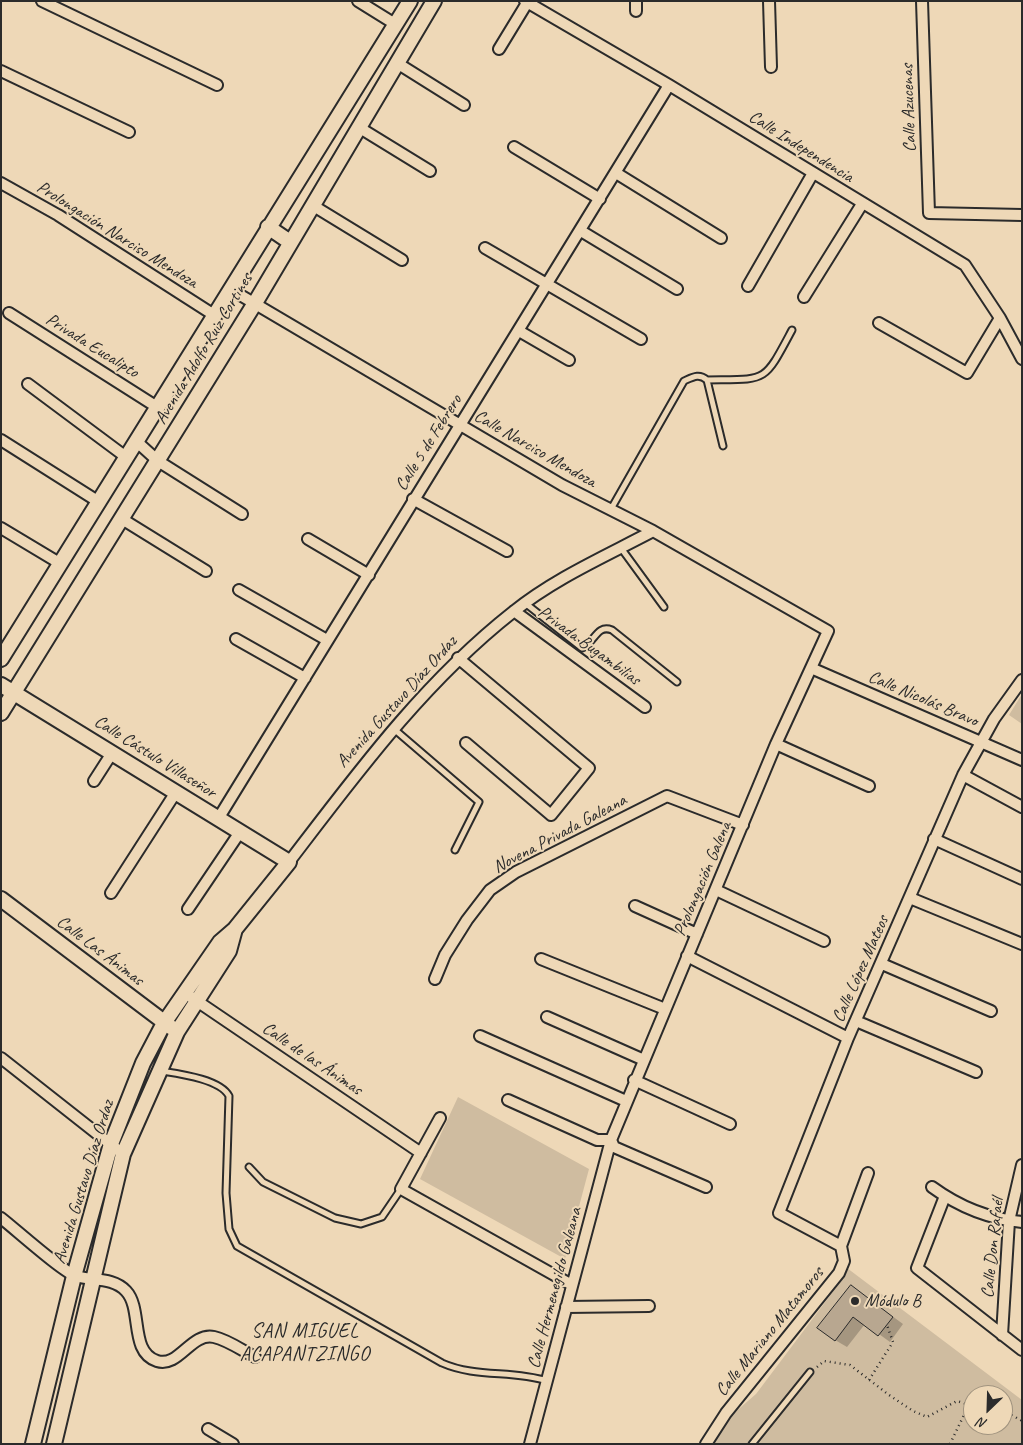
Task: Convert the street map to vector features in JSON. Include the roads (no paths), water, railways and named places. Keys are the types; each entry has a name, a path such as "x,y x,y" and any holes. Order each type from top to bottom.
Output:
{"street":[{"path":"42,1 217,85"},
{"path":"358,1 395,24"},
{"name":"Avenida Adolfo Ruiz Cortines","path":"1,659 410,1"},
{"name":"Avenida Adolfo Ruiz Cortines","path":"1,713 255,303 434,1"},
{"path":"769,1 771,67"},
{"name":"Calle Azucenas","path":"922,1 929,213 1022,215"},
{"path":"499,49 526,2"},
{"name":"Calle Independencia","path":"526,2 669,85 965,265 1000,318 1022,359"},
{"path":"397,63 464,104"},
{"path":"1,71 129,132"},
{"name":"Calle 5 de Febrero","path":"218,818 669,85"},
{"path":"360,128 430,171"},
{"path":"514,147 600,199"},
{"path":"616,173 721,238"},
{"path":"748,286 813,173"},
{"name":"Prolongación Narciso Mendoza","path":"1,183 58,215 214,315"},
{"path":"804,297 862,204"},
{"path":"312,205 402,260"},
{"path":"268,227 290,242"},
{"path":"580,231 677,289"},
{"path":"485,248 548,283 641,339"},
{"name":"Calle Narciso Mendoza","path":"230,289 562,485 654,531 828,631"},
{"name":"Privada Eucalipto","path":"9,313 157,407"},
{"path":"879,324 968,373 1000,318"},
{"path":"519,331 570,360"},
{"path":"28,384 126,457"},
{"path":"1,440 99,502"},
{"path":"136,441 158,460 242,514"},
{"path":"413,499 507,551"},
{"path":"122,519 206,571"},
{"path":"1,528 61,564"},
{"name":"Avenida Gustavo Díaz Ordaz","path":"33,1444 74,1276 111,1144 143,1063 164,1023 184,992 220,942 235,929 289,862 374,750 458,658 514,611 569,574 654,531"},
{"path":"308,539 369,575"},
{"path":"239,590 327,640"},
{"name":"Privada Bugambilias","path":"514,611 645,707"},
{"name":"Prolongación Galena","path":"611,1140 634,1080 744,825 776,744 828,631"},
{"path":"236,639 305,678"},
{"path":"458,658 589,768 551,816 466,743"},
{"name":"Calle Nicolás Bravo","path":"811,668 1022,760"},
{"path":"982,742 994,719 1022,680"},
{"name":"Calle Cástulo Villaseñor","path":"1,685 289,862"},
{"name":"Calle López Mateos","path":"841,1246 779,1213 848,1038 882,964 934,839 963,775 982,742"},
{"path":"776,744 869,786"},
{"path":"94,781 112,753"},
{"path":"963,775 1022,807"},
{"path":"111,893 176,792"},
{"name":"Novena Privada Galeana","path":"434,979 445,955 467,920 490,890 516,872 658,800 667,796 744,825"},
{"path":"188,909 240,832"},
{"path":"934,839 1022,879"},
{"path":"716,890 824,941"},
{"path":"910,898 1022,944"},
{"name":"Calle Las Ánimas","path":"1,899 177,1032"},
{"path":"635,906 697,934"},
{"name":"Avenida Gustavo Díaz Ordaz","path":"54,1444 123,1154 158,1070 177,1032 230,951 235,929"},
{"path":"687,956 848,1038"},
{"path":"541,959 665,1009"},
{"path":"882,964 991,1011"},
{"name":"Calle de las Ánimas","path":"184,992 421,1153"},
{"path":"547,1017 644,1060"},
{"path":"856,1021 976,1072"},
{"path":"480,1036 626,1101"},
{"path":"1,1058 123,1154"},
{"path":"634,1080 730,1124"},
{"path":"508,1100 598,1140 611,1140 614,1147 706,1187"},
{"path":"440,1118 401,1189 572,1285"},
{"name":"Calle Hermenegildo Galeana","path":"530,1444 611,1140"},
{"name":"Calle Don Rafaél","path":"1002,1335 1009,1221 1022,1165"},
{"name":"Calle Mariano Matamoros","path":"706,1444 745,1389 832,1283 844,1261 841,1246 868,1173"},
{"path":"932,1186 963,1206 1009,1221 1022,1222"},
{"path":"945,1196 917,1268 1022,1350"},
{"path":"1,1218 74,1276 112,1282 126,1291 133,1304 142,1347 149,1356 158,1361 169,1361 201,1338 214,1337 255,1357"},
{"path":"566,1307 649,1306"},
{"path":"208,1429 233,1444"}],"lane":[{"path":"708,380 756,379 765,374 775,362 792,330"},
{"path":"611,509 684,381 696,375 703,376 708,380 723,446"},
{"path":"621,548 664,607"},
{"path":"525,603 582,648 588,646 600,630 606,628 612,630 677,682"},
{"path":"394,729 480,802 455,850"},
{"path":"158,1070 216,1083 225,1088 229,1096 226,1193 229,1229 237,1246 450,1367 478,1374 526,1375 546,1381"},
{"path":"249,1167 263,1182 335,1218 361,1224 382,1217 401,1189"},
{"path":"752,1444 810,1372"}],"place":[{"name":"Módulo B","path":"855,1301"}],"district":[{"name":"SAN MIGUEL ACAPANTZINGO","path":"305,1344"}]}
